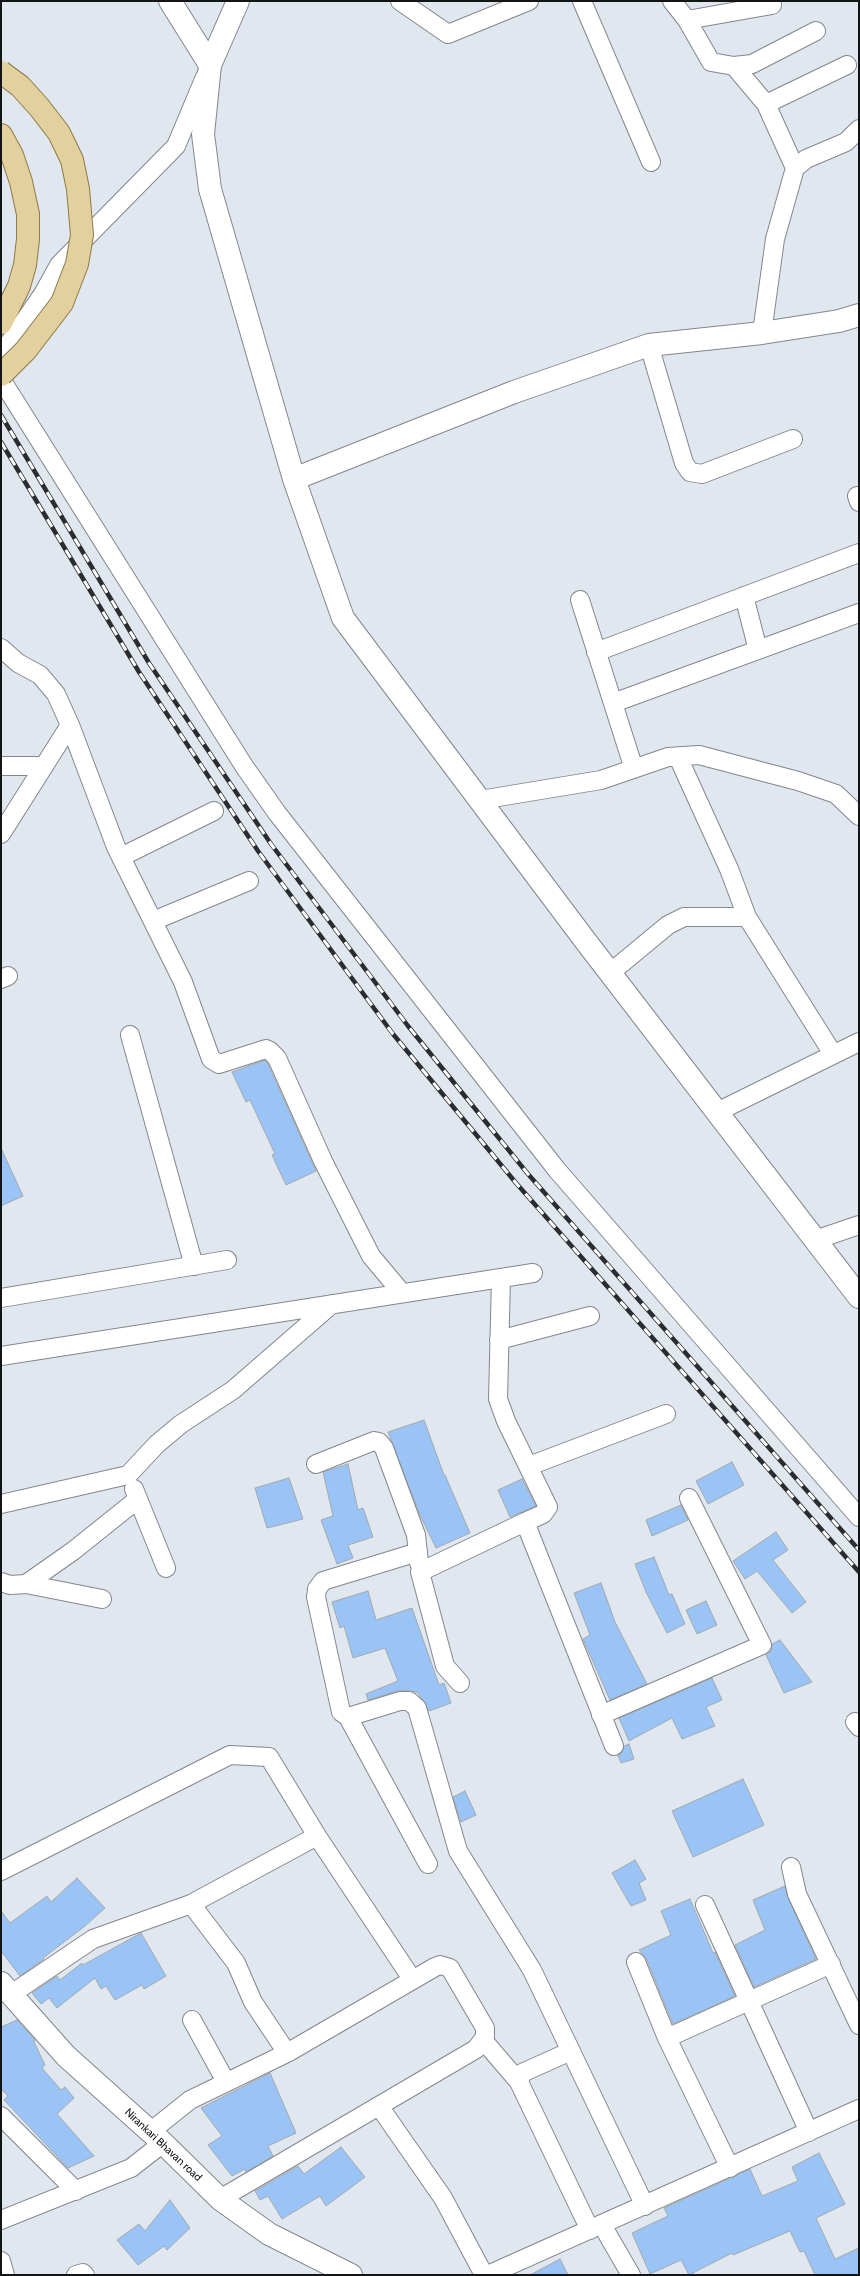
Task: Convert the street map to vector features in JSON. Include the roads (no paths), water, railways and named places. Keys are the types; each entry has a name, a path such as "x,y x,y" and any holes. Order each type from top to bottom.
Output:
{"main road":[{"path":"1,72 20,86 39,106 59,133 72,160 78,189 82,235 77,264 62,303 35,339 1,375"},
{"path":"1,135 12,155 21,182 28,214 28,239 25,265 19,286 1,323"}],"street":[{"path":"170,1 210,65 204,134 210,189 294,480 344,618 610,973 859,1297"},
{"path":"1,355 43,294 59,265 176,146 238,1"},
{"path":"400,1 448,34 528,1"},
{"path":"582,1 651,162"},
{"path":"672,1 687,20 711,62 734,66 752,64 816,31"},
{"path":"687,20 772,5"},
{"path":"766,104 847,65"},
{"path":"734,66 766,104 795,168"},
{"path":"762,333 775,239 795,168 806,159 846,142 859,129"},
{"path":"294,480 514,392 649,346 762,333 839,321 859,315"},
{"path":"649,346 684,463 690,472 702,474 793,439"},
{"path":"1,379 244,766 273,807 557,1170 859,1517"},
{"path":"596,652 859,553"},
{"path":"744,596 758,650"},
{"path":"580,600 634,769"},
{"path":"613,703 859,613"},
{"path":"1,648 18,663 40,675 49,684 70,725 121,857 183,982 211,1059 219,1064 266,1049 270,1050 277,1058 323,1161 371,1256 402,1293"},
{"path":"2,833 70,725"},
{"path":"480,800 601,780 668,757 699,755 836,794 859,816"},
{"path":"678,757 729,870 747,917 833,1054"},
{"path":"1,766 44,766"},
{"path":"121,857 214,811"},
{"path":"153,921 250,881"},
{"path":"610,973 668,925 684,918 747,917"},
{"path":"130,1035 194,1266"},
{"path":"717,1112 859,1042"},
{"path":"815,1240 859,1225"},
{"path":"1,1298 227,1260"},
{"path":"1,1356 533,1273"},
{"path":"420,1572 543,1514 548,1507 506,1421 498,1399 501,1278"},
{"path":"1,1504 128,1475 157,1444 175,1429 233,1390 332,1304"},
{"path":"499,1340 590,1316"},
{"path":"528,1466 666,1414"},
{"path":"316,1464 374,1441 379,1442 384,1448 416,1534 420,1572 445,1666 460,1683"},
{"path":"128,1475 166,1568"},
{"path":"601,1715 762,1645 689,1498"},
{"path":"26,1584 73,1551 138,1499"},
{"path":"525,1522 614,1746"},
{"path":"418,1552 323,1581 317,1589 316,1598 341,1712 348,1717 428,1864"},
{"path":"1,1582 10,1585 26,1584 102,1599"},
{"path":"348,1717 400,1701 409,1702 417,1708 458,1851 532,1970 645,2206"},
{"path":"1,1871 230,1755 269,1757 317,1836 412,1979"},
{"path":"6,1988 93,1939 190,1904 317,1836"},
{"path":"791,1867 797,1894 859,2025"},
{"path":"190,1904 236,1963 253,2002 287,2053"},
{"path":"704,1905 809,2132"},
{"path":"636,1962 667,2038 730,2168"},
{"path":"667,2038 830,1964"},
{"path":"1,2220 132,2168 190,2100 287,2053 412,1979 440,1965 450,1968 484,2028 484,2040 519,2082 596,2228 632,2275"},
{"name":"Nirankari Bhavan road","path":"6,1988 66,2056 157,2138 220,2199 269,2234 351,2275"},
{"path":"192,2020 226,2082"},
{"path":"220,2199 476,2049 484,2040"},
{"path":"519,2082 522,2073 571,2051"},
{"path":"379,2106 443,2198 484,2275"},
{"path":"488,2275 596,2228 859,2109"},
{"path":"1,2116 76,2191"},
{"path":"1,2261 5,2275"},
{"path":"76,2275 83,2272 85,2275"}],"railway":[{"path":"1,415 149,663 271,844 408,1026 528,1174 859,1550"},
{"path":"1,442 139,672 258,851 393,1034 516,1183 859,1572"}]}
